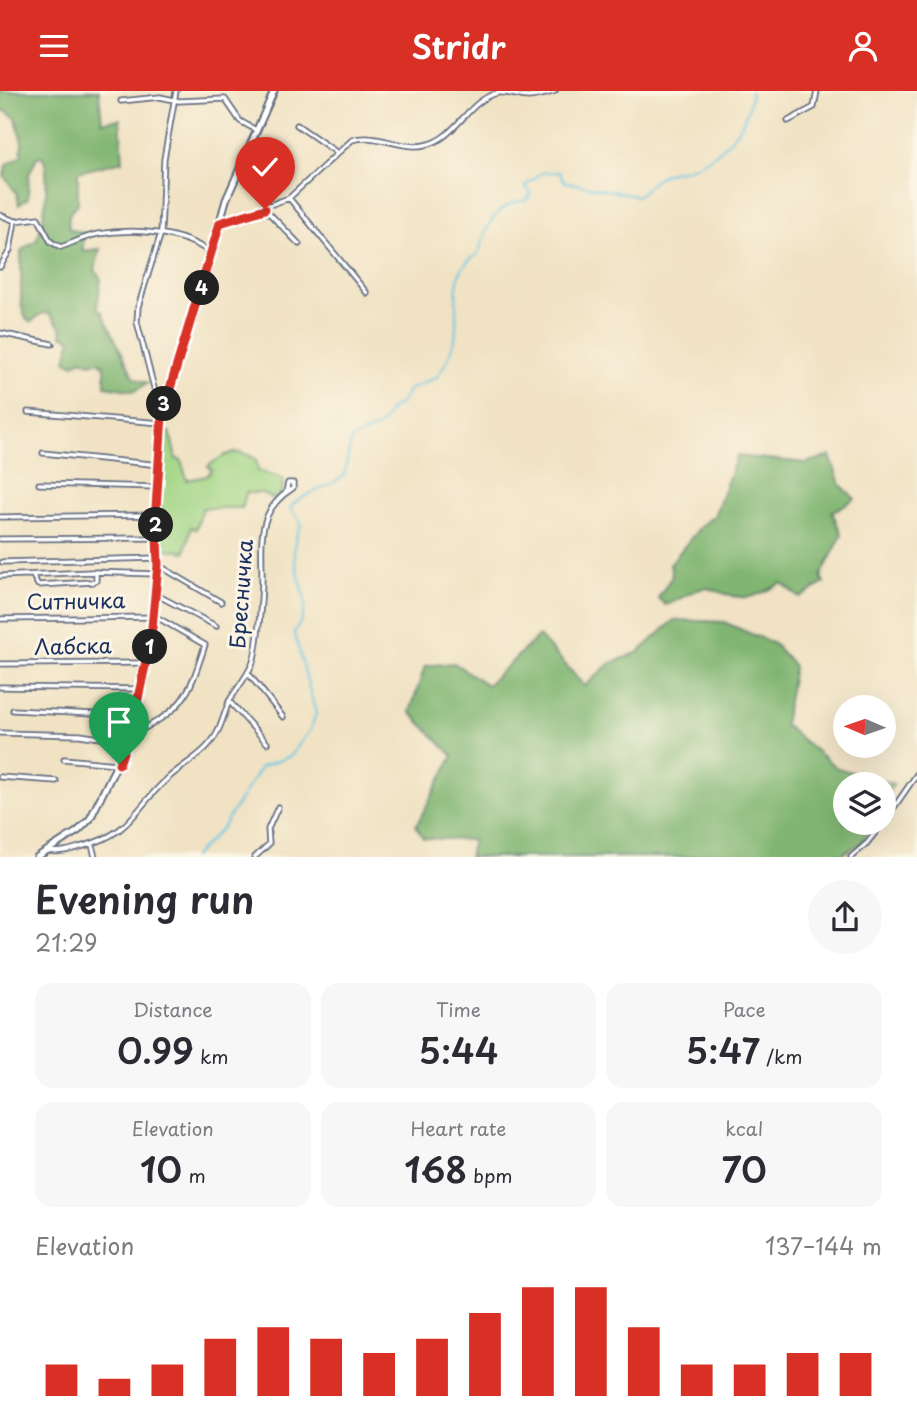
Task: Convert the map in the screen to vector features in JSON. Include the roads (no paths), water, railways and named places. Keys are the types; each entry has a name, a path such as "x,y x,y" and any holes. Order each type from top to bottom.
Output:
{"street":[{"path":"162,415 137,322 138,307 161,233 163,168 176,91"},
{"path":"37,857 78,831 89,820 119,764 129,739 147,663 153,616 158,561 156,515 160,423 226,200 274,91"},
{"path":"220,223 265,209 289,198 352,140 363,136 402,146 426,145 449,134 467,110 499,92 528,97 555,91"},
{"path":"788,121 814,107 817,91"},
{"path":"121,101 160,97 173,100 225,99 240,121 256,130"},
{"path":"297,125 336,152"},
{"path":"289,198 367,293"},
{"path":"265,209 299,244"},
{"path":"0,215 15,221 38,218 51,242 61,247 96,234 161,233 177,237 211,253"},
{"path":"0,267 10,250 15,221"},
{"path":"0,333 52,344"},
{"path":"27,412 160,423"},
{"path":"43,453 160,465"},
{"path":"39,484 159,487"},
{"name":"Бресничка","path":"47,851 59,852 91,845 131,821 167,780 203,750 217,734 229,701 248,673 254,657 260,600 261,534 269,512 286,492"},
{"path":"0,517 156,515"},
{"path":"0,539 156,538"},
{"path":"2,562 158,561 221,602"},
{"path":"0,576 96,572 157,574"},
{"path":"33,575 36,585 65,584 95,582 96,572"},
{"path":"155,594 216,627"},
{"path":"0,733 129,739 164,715 186,697 195,680 205,643 153,616"},
{"name":"Ситничка","path":"0,619 153,616"},
{"name":"Лабска","path":"0,664 147,663"},
{"path":"248,673 284,717"},
{"path":"0,687 141,689"},
{"path":"229,701 267,744"},
{"path":"13,710 135,716"},
{"path":"64,759 119,764"},
{"path":"896,805 917,774"},
{"path":"0,776 56,781"},
{"path":"255,857 269,844 268,829 278,807"},
{"path":"851,857 873,835"},
{"path":"91,845 95,857"}],"waterway":[{"path":"193,857 222,828 261,767 291,756 311,728 316,714 294,632 302,618 305,605 294,554 302,524 290,508 301,499 344,476 351,441 383,422 389,410 402,403 408,390 437,377 454,343 456,293 461,271 468,261 478,254 489,225 499,211 516,202 527,200 531,193 525,186 541,173 559,172 565,182 637,196 659,177 701,163 722,148 732,138 745,116 751,91"}]}
